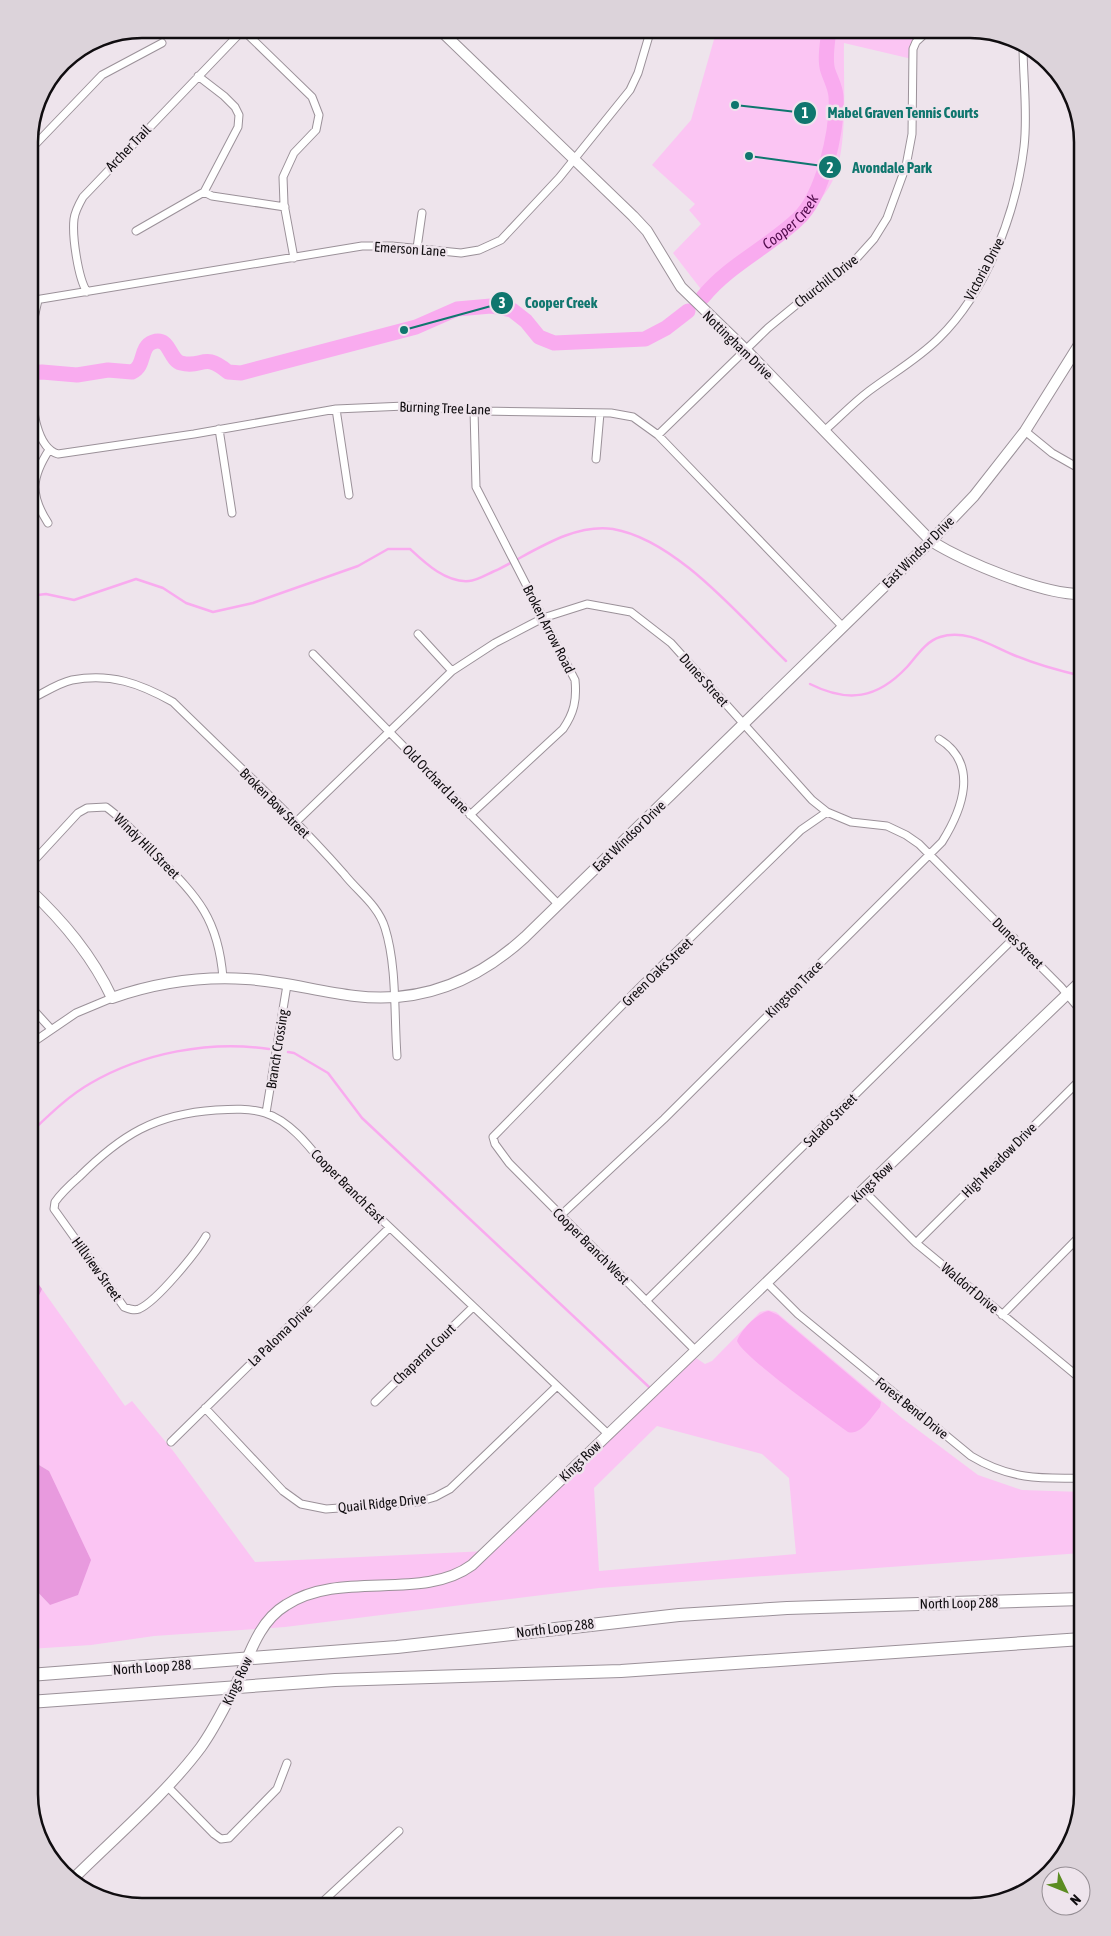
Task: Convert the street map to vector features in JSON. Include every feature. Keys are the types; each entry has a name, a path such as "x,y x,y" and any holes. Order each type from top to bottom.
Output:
{"highway":[{"name":"North Loop 288","path":"38,1674 397,1647 689,1615 804,1607 1074,1599"},
{"name":"North Loop 288","path":"38,1701 423,1676 621,1671 1074,1640"}],"street":[{"name":"Archer Trail","path":"87,292 81,284 74,230 77,207 90,188 234,38"},
{"path":"252,38 312,97 319,115 316,130 294,153 286,168 282,188 294,258"},
{"name":"Nottingham Drive","path":"448,38 647,231 681,287 730,337 746,350 931,541 982,567 1052,590 1074,593"},
{"name":"Emerson Lane","path":"38,300 362,246 418,248 461,253 479,250 501,240 574,160 630,90 638,73 648,38"},
{"name":"Churchill Drive","path":"658,435 787,312 856,259 887,218 904,173 912,134 913,49 920,38"},
{"path":"38,142 102,75 162,43"},
{"name":"Victoria Drive","path":"824,431 869,391 900,370 938,339 967,302 995,254 1014,200 1024,145 1023,53"},
{"path":"136,231 204,192 238,127 239,115 224,96 198,76"},
{"path":"204,192 212,196 285,207"},
{"path":"418,248 422,214"},
{"name":"East Windsor Drive","path":"38,1038 76,1013 112,998 160,984 184,980 223,978 288,984 353,996 394,998 434,991 464,980 487,967 513,948 931,541 974,496 1025,431 1074,353"},
{"name":"Burning Tree Lane","path":"49,450 58,454 67,454 336,409 405,406 474,410 600,413 633,417 658,435 843,627"},
{"path":"336,409 349,495"},
{"name":"Broken Arrow Road","path":"470,815 563,730 572,716 577,699 575,680 476,487 474,410"},
{"path":"596,458 600,413"},
{"path":"219,429 232,513"},
{"path":"38,431 49,450 38,474"},
{"path":"1025,431 1052,453 1074,465"},
{"path":"38,507 48,523"},
{"name":"Dunes Street","path":"295,823 452,671 495,643 544,618 587,604 631,612 671,643 744,724 764,750 812,800 827,812 851,822 886,826 906,835 930,854 1014,938 1074,1002"},
{"path":"418,634 452,671"},
{"name":"Old Orchard Lane","path":"313,654 558,904"},
{"name":"Broken Bow Street","path":"38,696 70,680 108,678 144,685 173,702 295,823 371,902 385,926 390,948 397,1056"},
{"name":"Kingston Trace","path":"560,1216 664,1119 930,854 951,830 960,811 964,786 961,764 949,745 939,739"},
{"name":"Windy Hill Street","path":"38,856 78,814 87,808 106,807 179,877 204,907 218,942 223,978"},
{"name":"Green Oaks Street","path":"493,1137 560,1067 794,837 827,812"},
{"path":"38,897 76,937 102,977 112,998"},
{"name":"Salado Street","path":"646,1301 1014,938"},
{"name":"Branch Crossing","path":"266,1113 288,984"},
{"name":"Kings Row","path":"76,1876 166,1786 200,1747 234,1688 246,1660 271,1617 286,1605 307,1594 344,1587 421,1582 448,1577 464,1570 695,1350 712,1337 1074,987"},
{"path":"38,1015 51,1029"},
{"name":"High Meadow Drive","path":"916,1243 1074,1086"},
{"name":"Cooper Branch East","path":"54,1209 61,1194 94,1161 118,1141 141,1127 170,1117 196,1111 233,1109 266,1113 300,1136 325,1166 389,1228 608,1434"},
{"name":"Cooper Branch West","path":"493,1137 495,1144 509,1163 695,1350"},
{"name":"Waldorf Drive","path":"863,1190 916,1243 1074,1374"},
{"name":"Hillview Street","path":"54,1209 124,1307 131,1310 139,1309 148,1302 186,1265 206,1236"},
{"name":"La Paloma Drive","path":"171,1442 389,1228"},
{"path":"1002,1315 1074,1242"},
{"name":"Forest Bend Drive","path":"768,1283 798,1314 971,1456 998,1470 1021,1477 1074,1478"},
{"name":"Chaparral Court","path":"376,1402 473,1307"},
{"name":"Quail Ridge Drive","path":"204,1408 283,1492 294,1501 313,1507 334,1508 418,1502 435,1497 450,1489 556,1387"},
{"path":"166,1786 214,1834 221,1838 230,1838 277,1789 287,1763"},
{"path":"326,1898 399,1831"}],"shaded area":[{"path":"714,38 920,38 912,59 844,43 843,134 841,152 832,182 822,198 793,229 707,297 673,253 701,224 689,210 695,204 652,165 691,120"},
{"path":"38,1283 42,1289 38,1298"},
{"path":"42,1289 125,1406 132,1401 174,1452 255,1562 487,1551 690,1354 705,1364 712,1361 760,1312 768,1310 776,1312 902,1418 978,1475 1022,1490 1074,1492 1074,1554 599,1588 285,1627 154,1636 91,1645 38,1648 38,1592 50,1605 49,1471 38,1464 38,1298","holes":["657,1426 762,1454 789,1478 796,1554 599,1571 594,1488"]},
{"path":"769,1311 778,1315 881,1402 880,1407 862,1428 857,1431 848,1432 787,1387 742,1349 737,1341 742,1332 755,1318"},
{"path":"38,1464 49,1471 91,1560 78,1595 50,1605 38,1592"}],"waterway":[{"name":"Cooper Creek","path":"703,297 724,275 797,220 814,196 827,162 836,110 834,86 826,61 828,38"},
{"name":"Cooper Creek","path":"38,372 77,375 108,370 132,372 139,365 149,344 159,341 163,342 174,358 181,363 208,362 220,366 228,372 241,373 416,327 457,309 491,306 512,310 526,321 539,337 554,343 645,339 666,328 688,311"},
{"path":"38,595 46,594 74,600 136,579 163,588 186,603 213,612 253,603 358,566 388,549 410,549 436,571 452,579 469,581 483,577 538,548 568,535 582,530 613,529 637,536 661,548 684,564 728,603 786,661"},
{"path":"810,684 837,694 862,695 885,686 896,678 930,642 950,635 960,635 980,640 1032,662 1074,674"},
{"path":"38,1126 83,1088 132,1064 177,1051 200,1048 223,1046 269,1049"},
{"path":"288,1052 294,1053 328,1073 362,1118 649,1387"}],"place":[{"name":"Mabel Graven Tennis Courts","path":"735,105"},
{"name":"Avondale Park","path":"749,156"},
{"name":"Cooper Creek","path":"404,330"}]}
